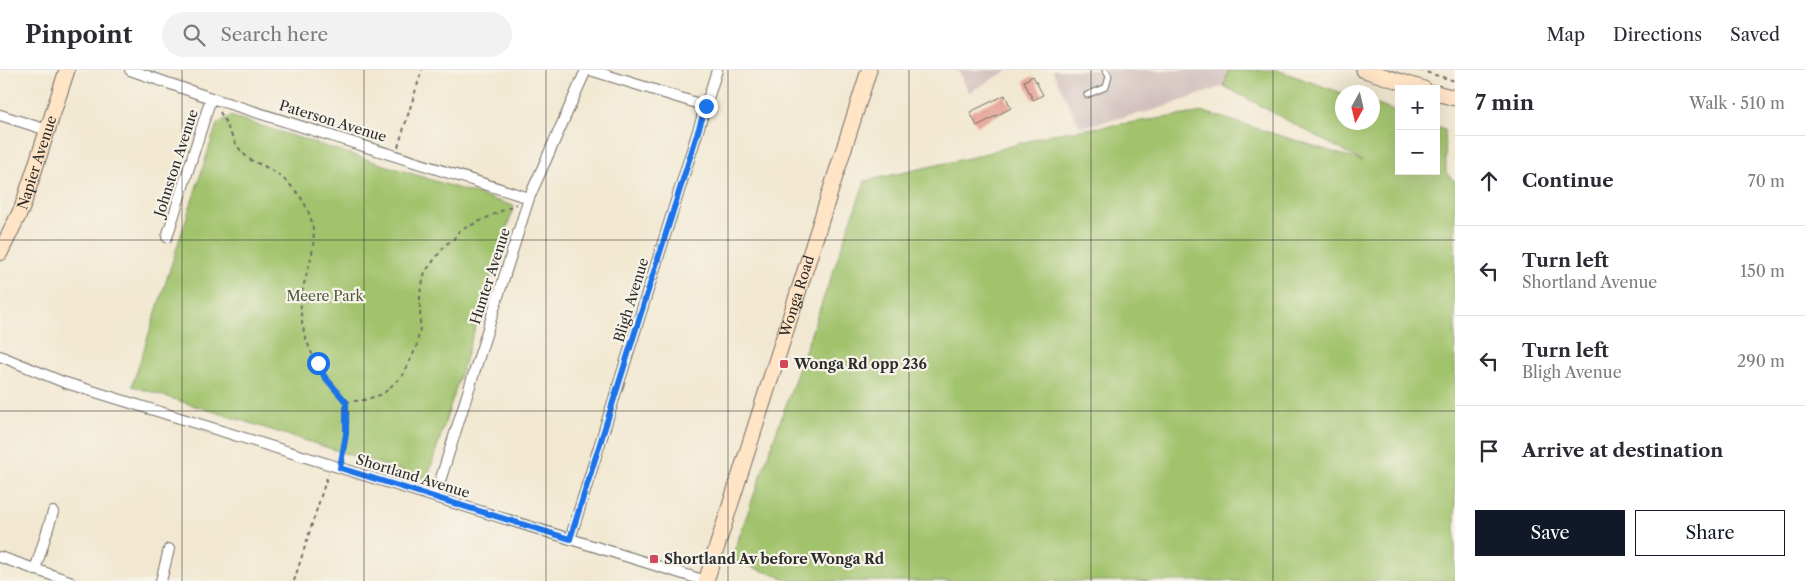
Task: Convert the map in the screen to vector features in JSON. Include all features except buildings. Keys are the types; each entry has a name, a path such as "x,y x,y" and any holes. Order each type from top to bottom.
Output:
{"street":[{"name":"Napier Avenue","path":"0,253 22,208 67,70"},
{"name":"Paterson Avenue","path":"130,70 212,98 529,198"},
{"name":"Hunter Avenue","path":"434,497 529,198 586,70"},
{"path":"590,70 706,106"},
{"name":"Bligh Avenue","path":"570,539 717,70"},
{"name":"Wonga Road","path":"706,581 869,70"},
{"path":"1364,70 1411,85"},
{"path":"1440,94 1455,98"},
{"name":"Johnston Avenue","path":"167,237 212,98"},
{"path":"0,115 47,130"},
{"name":"Shortland Avenue","path":"0,356 63,382 706,581"},
{"path":"35,570 53,512"},
{"path":"161,581 169,549"},
{"path":"0,557 69,581"}],"lane":[{"path":"1087,95 1106,87 1109,76 1105,70"}],"path":[{"path":"398,147 422,70"},
{"path":"1419,70 1455,81"},
{"path":"212,98 240,149 255,163 288,182 303,201 314,231 315,242 304,275 301,297 302,324 311,350 324,376 346,402 346,434 294,581"},
{"path":"346,402 364,400 383,394 403,375 416,348 420,328 420,293 425,272 446,244 453,240 460,230 529,198"}],"shaded area":[{"path":"958,70 1009,70 969,92"},
{"path":"1052,70 1229,70 1224,86 1155,110 1080,127"}],"green space":[{"path":"1229,70 1277,70 1335,91 1335,130 1380,130 1380,106 1395,111 1395,175 1440,175 1440,128 1445,130 1446,173 1455,181 1455,581 792,581 731,560 865,181 973,157 1052,134 1204,112 1362,161 1224,86"},
{"name":"Meere Park","path":"230,116 514,206 427,479 132,386 217,124"}],"place":[{"name":"Wonga Rd opp 236","path":"784,364"},
{"name":"Shortland Av before Wonga Rd","path":"654,559"}],"route":[{"path":"318,363 324,376 346,402 346,434 340,468 570,539 706,106"}]}
